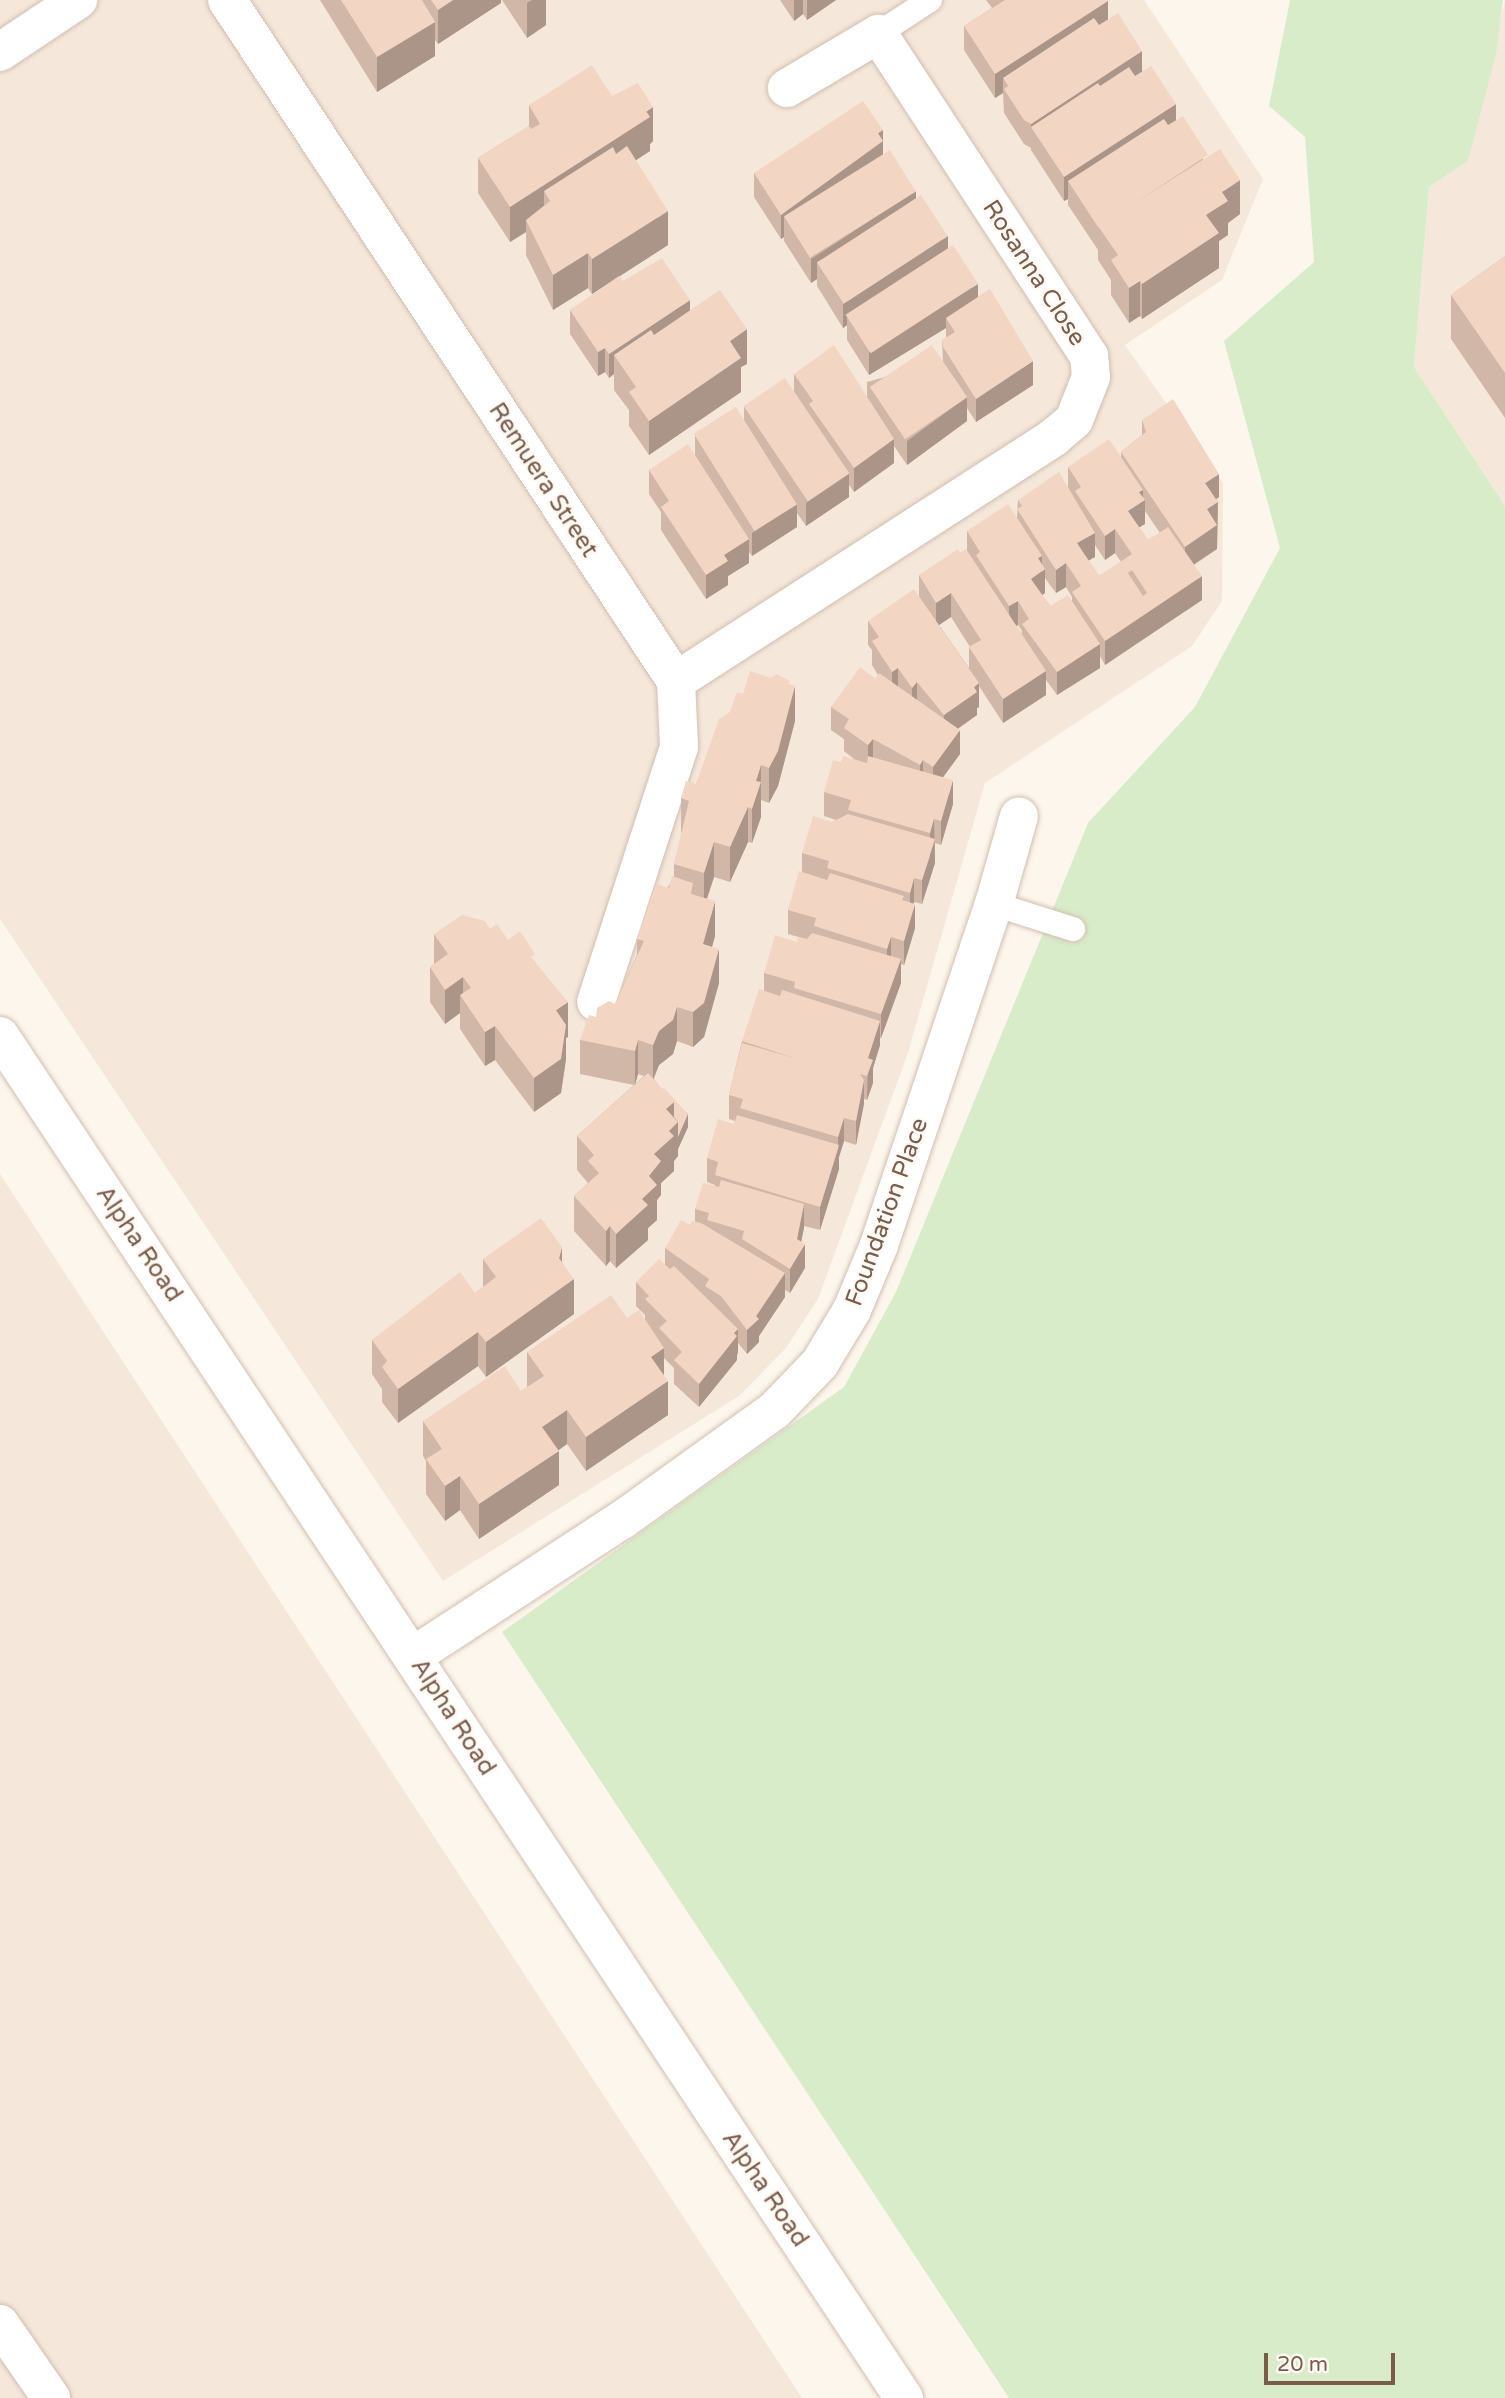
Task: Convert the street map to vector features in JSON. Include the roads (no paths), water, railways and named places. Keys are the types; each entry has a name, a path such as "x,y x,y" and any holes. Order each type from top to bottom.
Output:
{"street":[{"path":"0,52 78,0"},
{"name":"Remuera Street","path":"227,0 676,681"},
{"path":"787,88 878,34"},
{"name":"Rosanna Close","path":"676,681 1054,437 1074,420 1084,400 1091,377 1089,356 878,34"},
{"path":"596,1002 679,747 676,681"},
{"name":"Foundation Place","path":"413,1656 622,1520 775,1410 820,1363 852,1310 879,1245 994,904 1019,816"},
{"name":"Alpha Road","path":"0,1036 904,2398"},
{"path":"0,2324 51,2398"}],"lane":[{"path":"878,34 930,0"},
{"path":"994,904 1073,929"}]}
